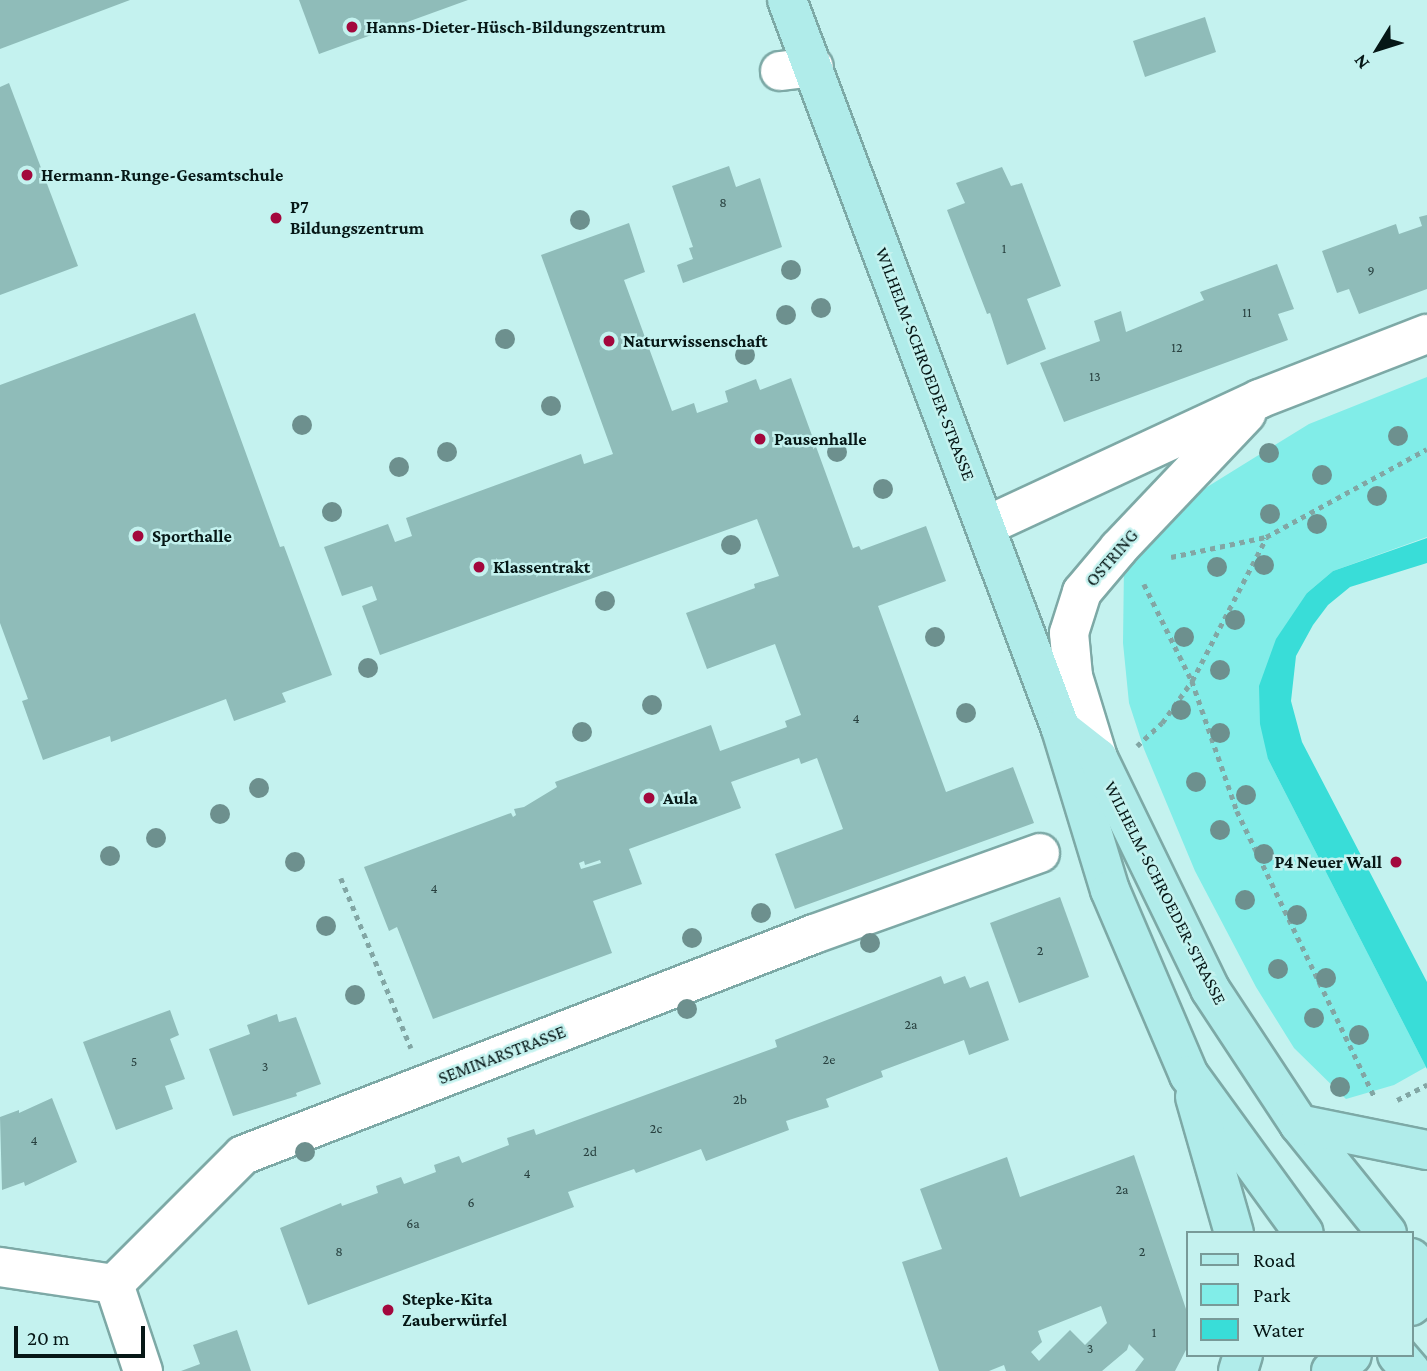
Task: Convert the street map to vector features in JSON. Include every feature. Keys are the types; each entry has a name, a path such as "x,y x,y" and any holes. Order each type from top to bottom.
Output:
{"main road":[{"name":"WILHELM-SCHROEDER-STRASSE","path":"787,0 797,69 986,526 1061,729 1110,890 1189,1075 1303,1231"},
{"name":"WILHELM-SCHROEDER-STRASSE","path":"1061,729 1098,758 1210,989 1298,1125 1385,1231"},
{"path":"1189,1075 1233,1231"},
{"path":"1298,1125 1427,1150"},
{"path":"1413,1260 1427,1274"},
{"path":"1413,1304 1427,1293"},
{"path":"1331,1371 1349,1357"},
{"path":"1399,1357 1411,1371"}],"street":[{"name":"OSTRING","path":"986,526 1259,399 1427,334"},
{"name":"OSTRING","path":"1098,758 1073,676 1069,633 1082,592 1119,548 1259,399"},
{"name":"SEMINARSTRASSE","path":"114,1284 243,1154 814,934 1040,853"},
{"path":"0,1267 114,1284 144,1371"}],"path":[{"path":"1162,558 1266,537 1427,449"},
{"path":"1134,749 1162,723 1192,681 1266,537"},
{"path":"1141,577 1192,681 1237,811 1380,1108"},
{"path":"341,878 426,1084"},
{"path":"1392,1102 1427,1085"}],"green space":[{"path":"1427,377 1427,537 1333,571 1307,593 1268,759 1426,1067 1394,1085 1346,1099 1294,1048 1256,987 1195,871 1144,749 1129,703 1123,643 1124,565 1199,492 1309,424"}],"water":[{"path":"1427,538 1427,563 1350,587 1328,605 1296,656 1291,701 1302,742 1427,982 1427,1069 1268,759 1260,724 1259,686 1276,639 1307,593 1333,571"}],"building":[{"path":"0,0 130,0 0,49"},
{"name":"Hanns-Dieter-Hüsch-Bildungszentrum","path":"299,0 468,0 319,54"},
{"path":"1205,17 1216,52 1145,77 1133,41"},
{"path":"9,83 78,266 0,295 0,87"},
{"path":"729,166 736,187 760,178 782,247 683,283 677,265 693,259 689,248 693,247 672,186"},
{"path":"1002,167 1011,186 1022,183 1061,286 1027,299 1046,349 1007,365 990,313 987,314 947,210 965,203 956,183"},
{"path":"1427,215 1427,289 1359,314 1349,289 1337,293 1322,251 1396,224 1399,234 1422,226 1419,217"},
{"path":"629,223 645,272 624,280 672,411 694,403 697,413 728,402 725,391 756,379 760,390 791,378 853,548 859,546 861,550 926,526 946,581 878,606 946,792 1013,767 1034,823 795,909 775,854 843,829 817,758 801,764 799,758 731,782 741,808 629,849 642,884 593,901 612,953 433,1019 397,927 389,931 364,867 511,813 513,817 516,815 514,809 524,807 557,787 555,782 711,725 720,751 787,727 785,721 801,715 775,644 707,669 686,613 755,588 754,584 779,576 757,519 380,655 362,606 377,600 372,586 342,596 324,547 388,524 395,542 412,536 406,518 581,454 584,464 613,454 541,255","holes":["600,860 601,863 581,869 579,863 584,861 585,865"]},
{"path":"1277,264 1294,309 1278,314 1288,340 1064,422 1040,363 1100,341 1094,321 1121,311 1126,332 1204,300 1200,292"},
{"name":"Sporthalle","path":"195,313 280,547 284,546 332,675 282,693 286,702 234,721 226,699 111,742 110,736 43,760 22,701 28,699 0,623 0,385"},
{"path":"1060,897 1089,977 1019,1003 990,923"},
{"path":"941,976 944,984 965,976 970,988 988,981 1009,1040 969,1055 964,1040 881,1071 883,1077 826,1099 829,1107 786,1121 789,1130 706,1161 701,1149 636,1173 634,1169 568,1192 574,1207 308,1305 280,1228 341,1203 342,1206 378,1193 376,1186 401,1177 404,1184 436,1172 434,1165 459,1156 462,1163 509,1145 507,1138 534,1129 536,1135 777,1047 775,1040"},
{"path":"170,1010 179,1035 170,1039 185,1079 165,1086 173,1109 116,1130 83,1042"},
{"path":"277,1014 279,1022 296,1017 321,1084 296,1093 297,1096 233,1116 209,1049 250,1034 247,1025"},
{"path":"52,1098 77,1162 25,1186 24,1182 2,1190 0,1117 19,1110 19,1113"},
{"path":"1134,1155 1186,1309 1186,1350 1175,1371 1135,1371 1144,1359 1129,1344 1127,1350 1102,1371 1006,1371 1004,1365 989,1371 939,1371 902,1262 942,1249 920,1189 1007,1157 1020,1197","holes":["1101,1306 1107,1323 1085,1345 1070,1330 1039,1361 1031,1352 1042,1342 1038,1331"]},
{"path":"237,1330 251,1371 181,1371 200,1364 193,1345"}],"place":[{"name":"Hanns-Dieter-Hüsch-Bildungszentrum","path":"352,27"},
{"name":"Hermann-Runge-Gesamtschule","path":"27,175"},
{"name":"P7 Bildungszentrum","path":"276,218"},
{"name":"Naturwissenschaft","path":"609,341"},
{"name":"Pausenhalle","path":"760,439"},
{"name":"Sporthalle","path":"138,536"},
{"name":"Klassentrakt","path":"479,567"},
{"name":"Aula","path":"649,798"},
{"name":"P4 Neuer Wall","path":"1396,862"},
{"name":"Stepke-Kita Zauberwürfel","path":"388,1310"}]}
